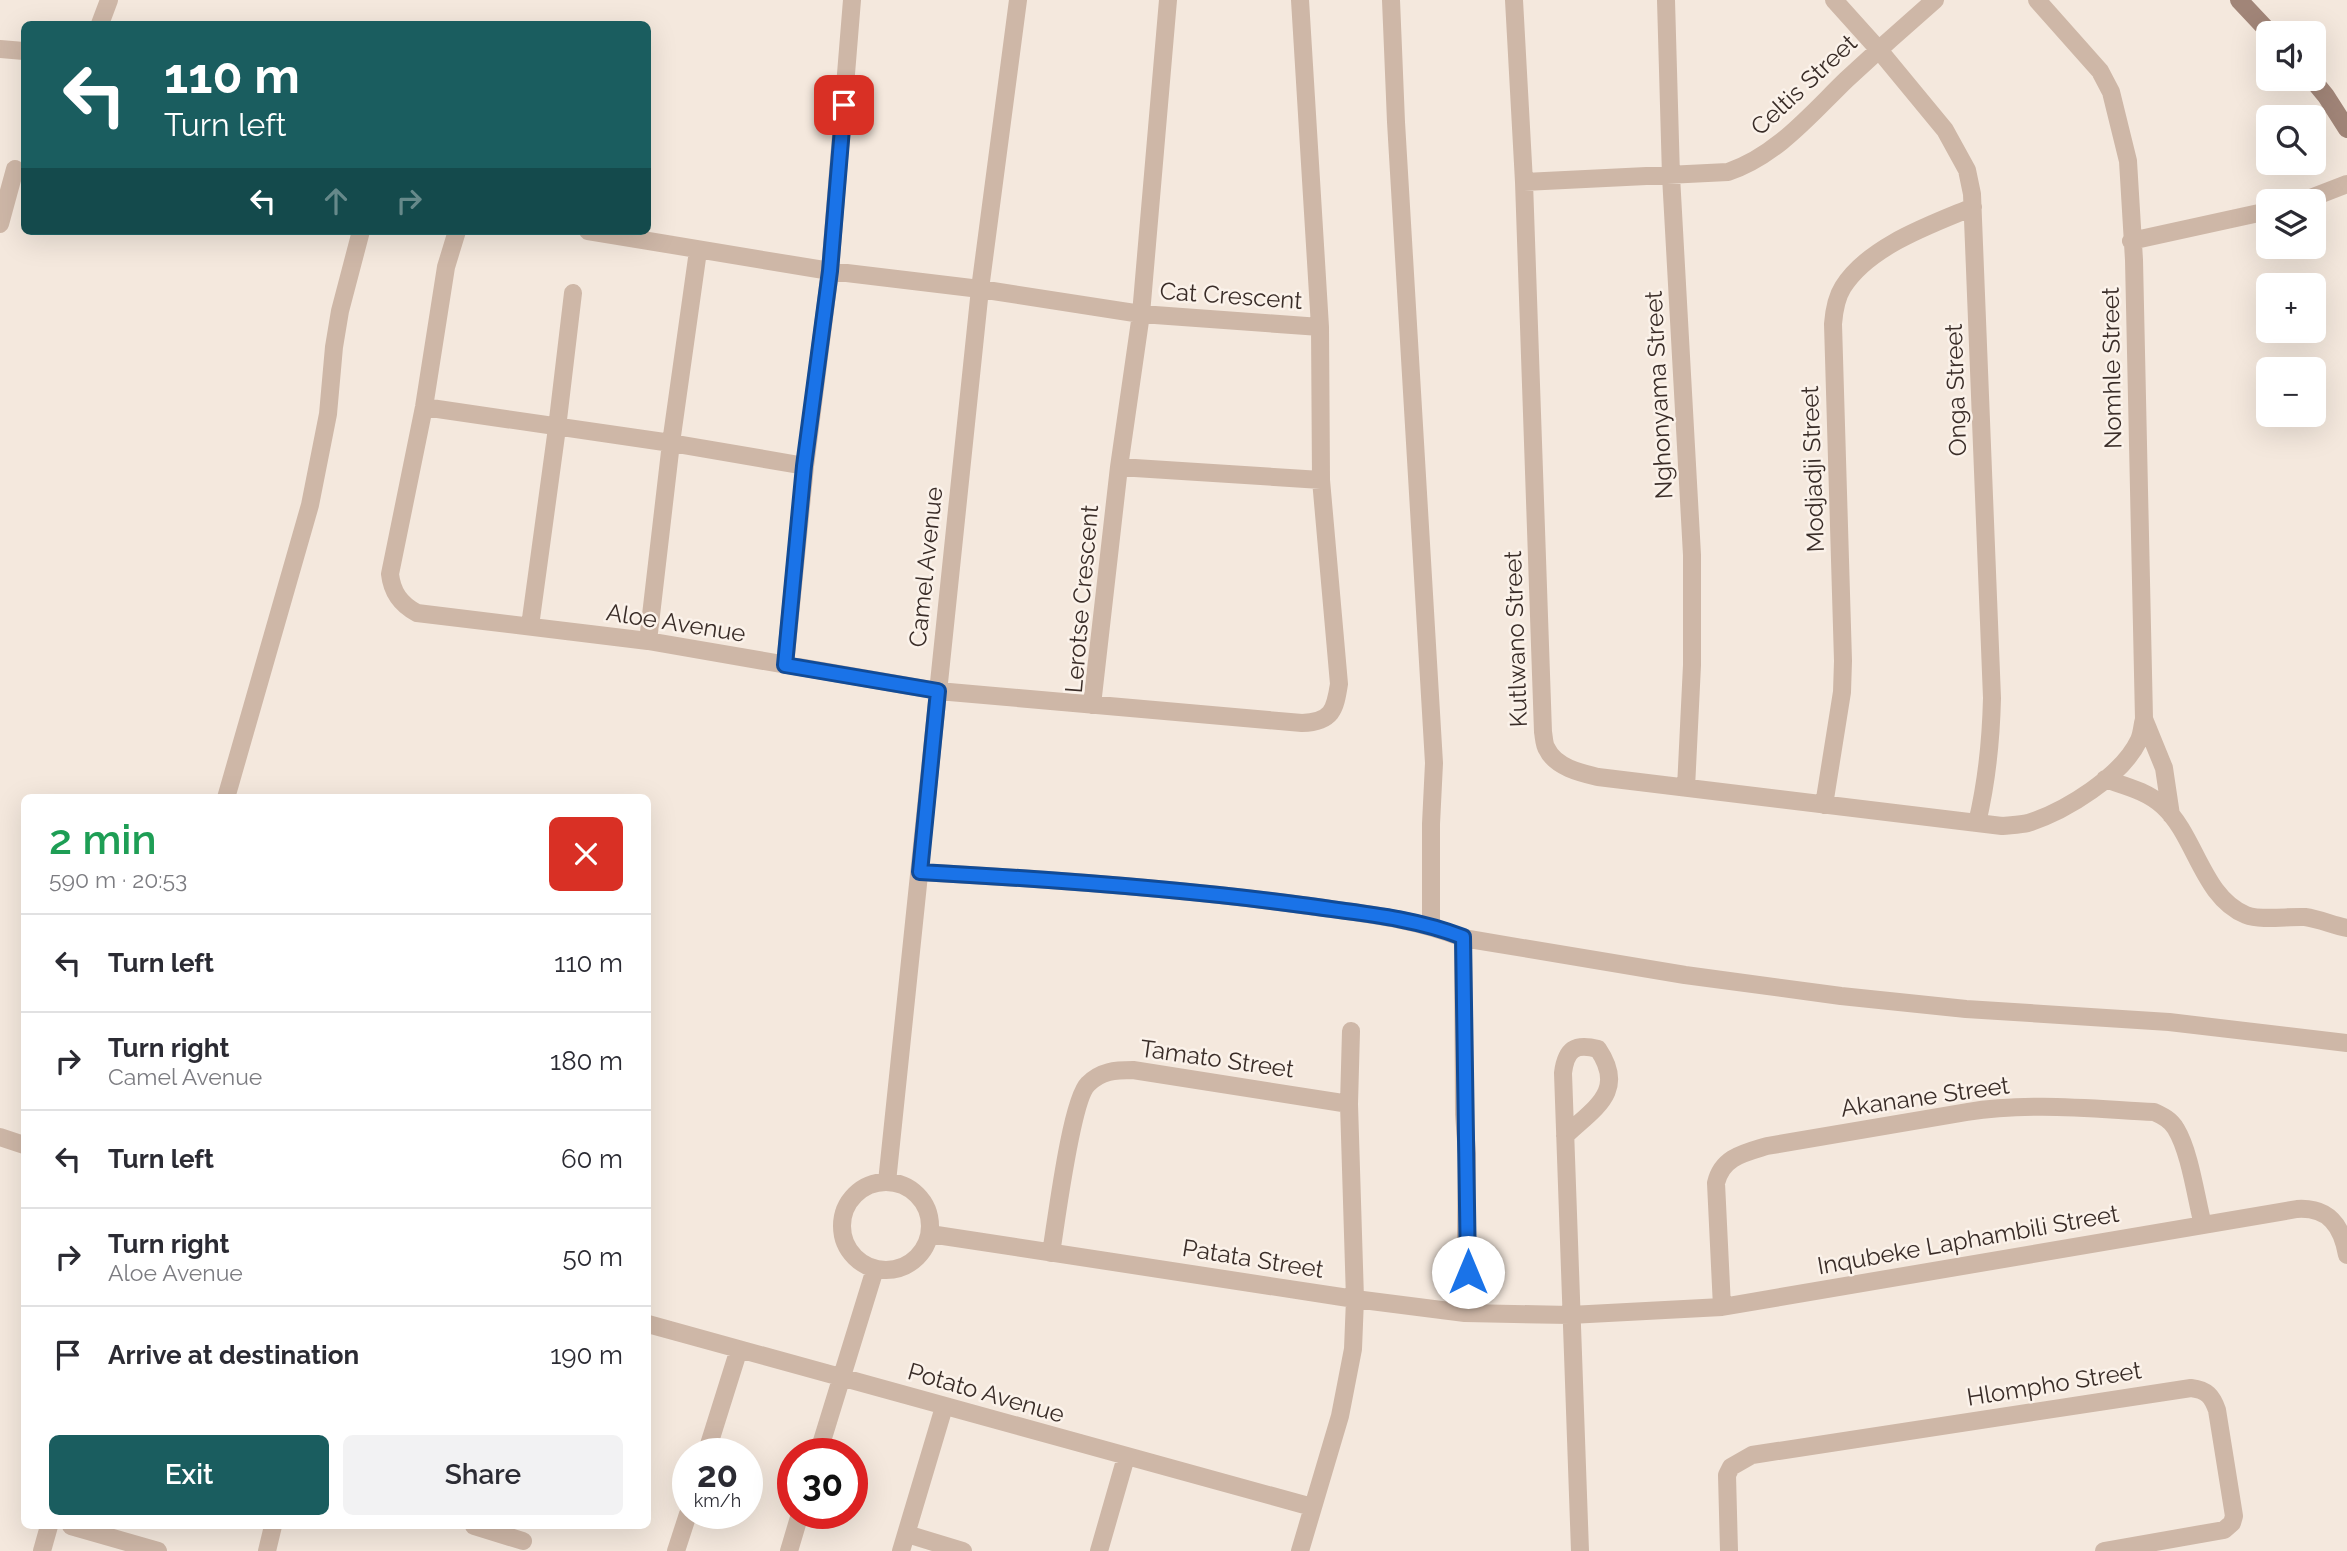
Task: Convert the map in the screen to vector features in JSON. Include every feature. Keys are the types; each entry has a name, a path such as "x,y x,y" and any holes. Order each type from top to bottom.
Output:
{"street":[{"path":"101,21 109,0"},
{"path":"785,665 804,466 830,271 852,0"},
{"name":"Camel Avenue","path":"887,1182 980,289 1018,0"},
{"name":"Lerotse Crescent","path":"1168,0 1140,314 1119,467 1092,705 1303,723 1316,723 1328,717 1334,709 1339,684 1339,659 1321,480 1320,327"},
{"name":"Cat Crescent","path":"610,235 830,271 980,289 1140,314 1320,327 1300,0"},
{"path":"1391,0 1434,763 1431,824 1432,925"},
{"name":"Kutlwano Street","path":"1514,0 1524,182 1543,732 1547,750 1558,761 1577,772 1598,778 2002,826 2025,824 2065,807 2105,779 2127,759"},
{"name":"Nghonyama Street","path":"1666,0 1671,176 1693,569 1686,788"},
{"name":"Onga Street","path":"1834,0 1945,130 1967,170 1973,207 1992,698 1987,782 1977,823"},
{"name":"Celtis Street","path":"1524,182 1728,172 1750,165 1774,149 1935,0"},
{"name":"Nomhle Street","path":"2037,0 2100,71 2111,92 2128,161 2134,260 2144,719 2140,738 2127,759"},
{"path":"2239,0 2259,21"},
{"path":"0,49 21,51"},
{"path":"2322,91 2347,129"},
{"path":"0,224 13,169"},
{"path":"2326,192 2347,184"},
{"name":"Modjadji Street","path":"1824,805 1842,692 1843,661 1833,324 1835,307 1842,289 1854,273 1869,260 1919,230 1973,207"},
{"path":"2131,241 2256,214"},
{"path":"227,794 310,505 328,414 340,311 359,235"},
{"name":"Aloe Avenue","path":"456,235 446,267 424,407 390,574 401,602 417,612 648,641 938,691 1092,705"},
{"path":"648,641 671,443 698,251"},
{"path":"530,626 558,428 573,293"},
{"path":"424,407 671,443 804,466"},
{"path":"1119,467 1321,480"},
{"path":"2144,719 2164,768 2171,815"},
{"path":"2105,779 2149,796 2171,815 2186,835 2219,893 2248,916 2306,918 2347,928"},
{"path":"920,872 1048,879 1245,897 1432,925 1463,937 1685,975 1841,996 1966,1009 2169,1022 2347,1043"},
{"path":"1463,937 1464,1114 1467,1154 1465,1313"},
{"path":"1300,1551 1340,1416 1353,1349 1355,1299 1349,1104 1351,1031"},
{"path":"1565,1136 1605,1097 1611,1084 1610,1070 1598,1049 1586,1046 1574,1048 1565,1057 1563,1073 1570,1315 1580,1551"},
{"name":"Tamato Street","path":"1051,1253 1075,1114 1086,1086 1097,1076 1112,1070 1144,1071 1349,1104"},
{"name":"Akanane Street","path":"1722,1307 1716,1182 1724,1163 1746,1152 1767,1146 1994,1107 2154,1112 2166,1118 2176,1129 2184,1149 2203,1225"},
{"path":"0,1137 21,1143"},
{"path":"887,1182 905,1186 917,1194 930,1219 930,1234 917,1259 905,1267 890,1271 862,1264 851,1253 844,1240 842,1225 852,1198 863,1188 887,1182"},
{"name":"Inqubeke Laphambili Street","path":"1570,1315 1722,1307 2312,1208 2331,1219 2338,1228 2344,1238 2347,1255"},
{"name":"Patata Street","path":"930,1234 1355,1299 1465,1313 1570,1315"},
{"path":"823,1438 875,1269"},
{"name":"Potato Avenue","path":"651,1325 1312,1507"},
{"path":"711,1438 739,1349"},
{"name":"Hlompho Street","path":"1729,1551 1727,1475 1731,1467 1752,1455 2191,1388 2203,1390 2212,1398 2217,1410 2234,1516 2232,1523 2224,1530 2104,1551"},
{"path":"944,1407 904,1542 963,1551"},
{"path":"1099,1551 1126,1457"},
{"path":"42,1551 48,1529"},
{"path":"81,1529 158,1551"},
{"path":"267,1551 272,1529"},
{"path":"486,1529 524,1539"},
{"path":"677,1551 684,1529"},
{"path":"789,1551 796,1529"}],"route":[{"path":"844,105 830,271 804,466 785,665 938,691 920,872 1048,879 1245,897 1432,925 1463,937 1468,1272"}]}
